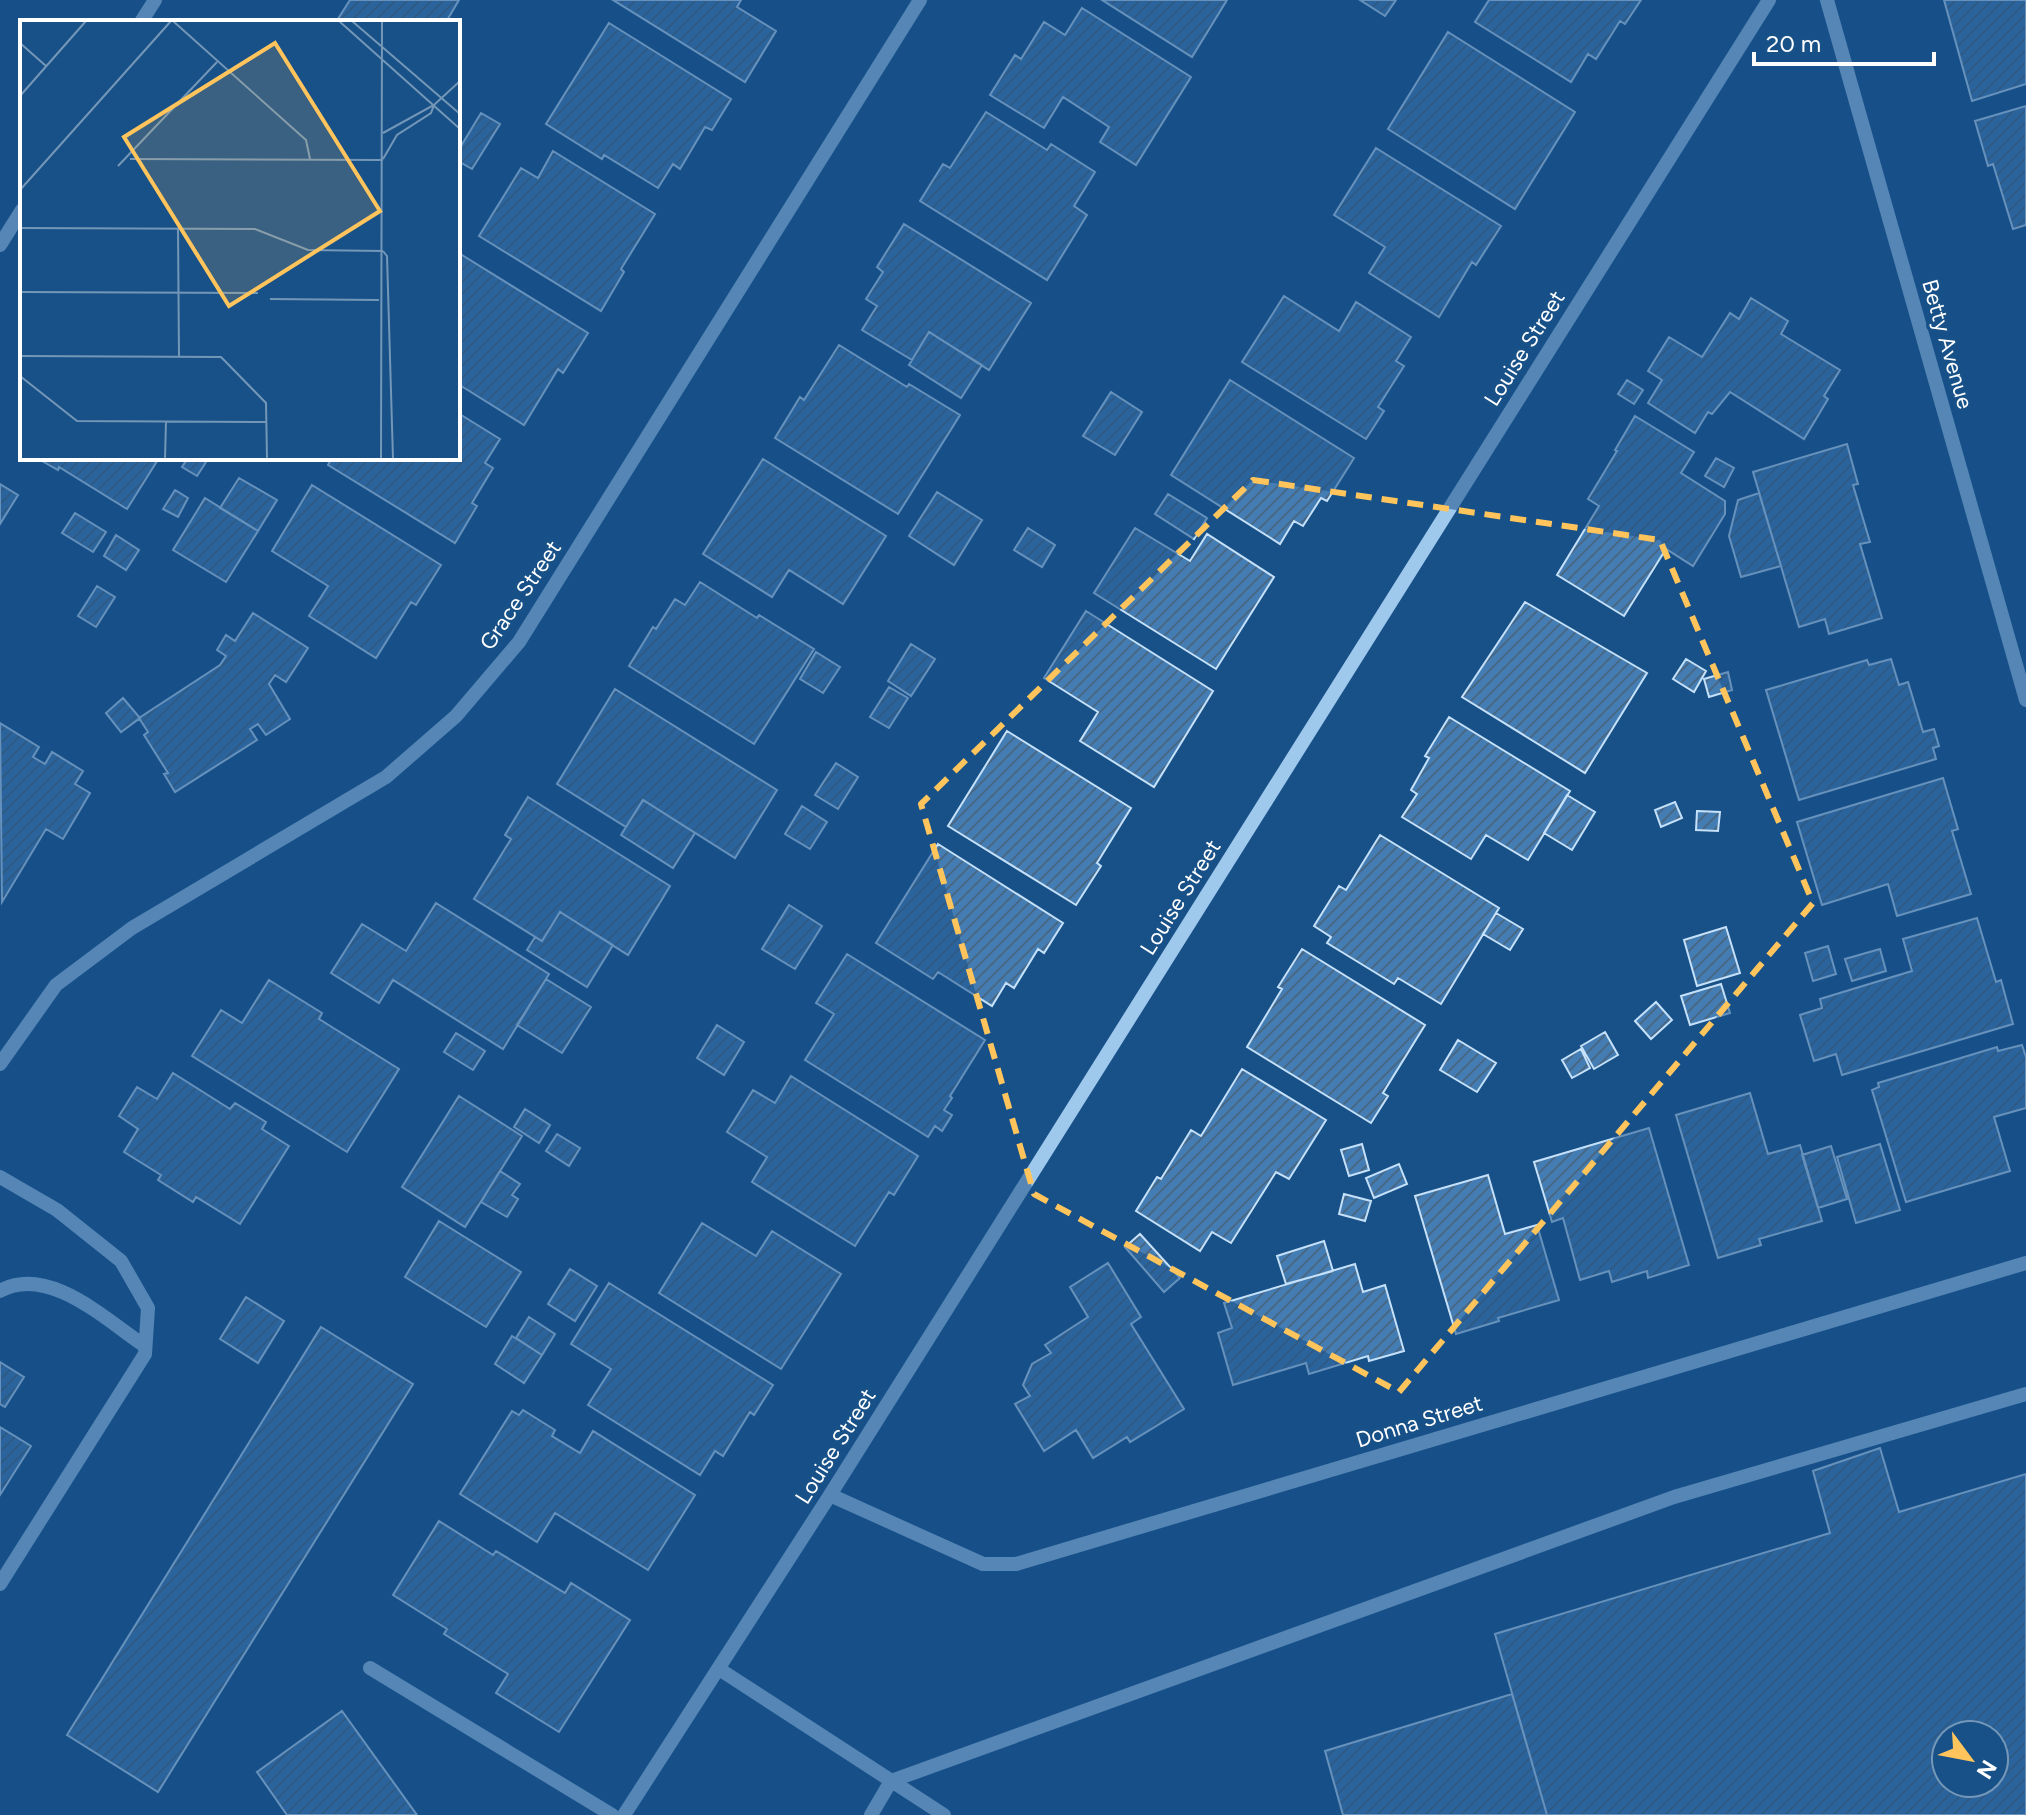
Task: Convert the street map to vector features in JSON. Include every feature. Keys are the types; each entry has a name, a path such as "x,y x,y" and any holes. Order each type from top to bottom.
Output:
{"street":[{"path":"142,20 155,0"},
{"name":"Grace Street","path":"0,1064 56,985 132,928 386,777 456,716 519,642 920,0"},
{"name":"Louise Street","path":"624,1815 830,1495 1769,0"},
{"name":"Betty Avenue","path":"1827,0 2026,700"},
{"path":"0,245 20,213"},
{"path":"0,1177 57,1210 121,1261 148,1308 145,1354 0,1584"},
{"name":"Donna Street","path":"830,1495 983,1564 1016,1564 2026,1263"},
{"path":"0,1291 33,1282 58,1288 145,1346"},
{"path":"871,1815 891,1781 1674,1497 2026,1394"},
{"path":"370,1668 612,1815"},
{"path":"719,1669 944,1815"}],"highlighted area":[{"path":"1253,480 1660,540 1813,903 1399,1392 1034,1194 921,804"}],"building":[{"path":"350,0 459,0 447,20 337,20"},
{"path":"613,0 741,0 737,7 776,31 745,82"},
{"path":"1102,0 1227,0 1192,57"},
{"path":"1360,0 1396,0 1385,16"},
{"path":"1489,0 1641,0 1625,24 1620,21 1596,59 1588,54 1571,82 1475,22"},
{"path":"1944,0 2026,0 2026,84 1972,101"},
{"path":"1082,8 1191,77 1136,165 1100,142 1109,127 1063,97 1044,128 990,95 1015,55 1021,59 1044,22 1065,35"},
{"path":"609,23 731,99 712,130 705,127 680,169 673,164 658,188 604,155 602,159 546,124"},
{"path":"1448,32 1575,112 1515,209 1388,129"},
{"path":"2026,106 2026,225 2013,229 1993,164 1988,166 1975,121"},
{"path":"986,112 1047,150 1051,144 1095,172 1074,206 1087,215 1047,280 920,201 943,164 950,168"},
{"path":"481,113 500,124 472,169 460,162 460,148"},
{"path":"1376,148 1501,226 1476,265 1472,262 1439,317 1369,273 1385,247 1334,215"},
{"path":"553,151 655,214 621,269 624,272 601,311 479,236 521,168 538,178"},
{"path":"904,224 1031,303 989,370 929,332 912,360 862,330 877,306 866,299 883,272 877,267"},
{"path":"462,255 588,333 563,373 558,369 524,425 460,385"},
{"path":"1284,296 1339,331 1356,302 1411,337 1396,361 1404,366 1378,407 1384,411 1366,439 1242,362"},
{"path":"1751,298 1788,321 1781,334 1840,370 1824,396 1828,399 1804,439 1730,392 1712,414 1708,412 1695,433 1648,403 1662,380 1648,371 1669,337 1702,357 1730,313 1739,319"},
{"path":"929,332 982,365 961,398 909,365"},
{"path":"839,345 960,415 898,514 775,438 800,397 804,400"},
{"path":"1230,380 1354,458 1327,501 1321,498 1303,526 1294,521 1280,544 1171,475"},
{"path":"1627,380 1643,390 1634,404 1618,394"},
{"path":"1111,392 1142,412 1115,455 1083,436"},
{"path":"460,414 500,439 485,463 493,468 472,503 477,506 455,543 328,465 331,460 460,460"},
{"path":"1635,416 1694,452 1681,473 1725,501 1725,514 1693,566 1666,549 1624,616 1557,575 1599,506 1588,499"},
{"path":"1847,444 1858,484 1853,485 1870,542 1860,544 1882,618 1829,634 1825,619 1799,627 1753,472"},
{"path":"1716,458 1734,468 1724,487 1705,476"},
{"path":"763,459 886,536 843,604 789,570 772,597 703,554"},
{"path":"158,460 127,509 59,467 58,470 42,461"},
{"path":"187,460 207,460 197,476 182,467"},
{"path":"239,478 277,500 258,531 220,508"},
{"path":"0,484 18,495 0,524"},
{"path":"312,485 441,565 416,605 411,602 376,658 309,616 328,586 272,551"},
{"path":"175,490 188,498 178,517 163,509"},
{"path":"937,492 982,520 954,565 909,536"},
{"path":"1759,493 1781,566 1741,577 1729,536 1738,500"},
{"path":"1168,494 1207,518 1194,539 1155,514"},
{"path":"205,498 258,531 226,582 173,550"},
{"path":"75,513 106,532 93,552 62,533"},
{"path":"1028,528 1055,545 1042,567 1014,550"},
{"path":"1135,528 1190,561 1207,534 1274,577 1216,669 1094,593"},
{"path":"116,535 139,550 126,570 104,556"},
{"path":"700,582 814,649 754,744 629,666 675,599 685,605"},
{"path":"97,586 115,597 96,627 78,616"},
{"path":"1525,602 1647,673 1585,773 1462,697"},
{"path":"1086,611 1213,691 1154,787 1080,741 1098,712 1044,678"},
{"path":"253,613 308,648 286,682 275,675 269,684 290,719 266,735 258,724 250,729 257,740 175,792 164,774 168,773 144,735 148,732 139,718 220,665 226,656 217,650 226,635 235,641"},
{"path":"911,644 935,659 911,696 888,681"},
{"path":"816,652 840,667 823,693 800,679"},
{"path":"1686,659 1706,671 1694,692 1673,679"},
{"path":"1891,659 1899,685 1908,682 1923,732 1934,729 1939,746 1933,748 1936,759 1799,800 1766,690 1867,660 1869,665"},
{"path":"1728,672 1732,690 1709,697 1704,679"},
{"path":"889,687 908,698 889,728 870,717"},
{"path":"615,689 777,790 735,858 643,800 626,827 557,784"},
{"path":"123,698 140,718 121,732 106,713"},
{"path":"1449,717 1570,791 1528,860 1486,835 1471,859 1402,817 1417,794 1411,790 1429,758 1425,756"},
{"path":"0,723 39,747 33,757 45,764 52,752 83,771 75,784 90,793 63,839 46,829 2,902"},
{"path":"1007,731 1131,808 1097,863 1101,866 1076,905 948,826"},
{"path":"836,763 858,777 838,809 815,795"},
{"path":"1943,778 1958,829 1952,831 1971,894 1897,916 1888,884 1822,905 1797,822"},
{"path":"1567,795 1595,812 1572,850 1544,833"},
{"path":"528,797 670,886 628,955 560,912 542,941 474,899 511,839 505,835"},
{"path":"643,800 695,833 673,868 621,835"},
{"path":"1675,802 1682,818 1661,827 1655,810"},
{"path":"802,806 827,822 810,849 785,834"},
{"path":"1697,811 1720,812 1718,831 1696,830"},
{"path":"1380,835 1499,908 1441,1004 1398,978 1394,984 1327,943 1331,937 1314,926 1339,886 1346,890"},
{"path":"938,844 1063,923 1044,953 1038,949 1014,988 1006,983 992,1006 938,972 933,979 876,943"},
{"path":"436,903 549,974 503,1049 393,980 379,1003 331,973 362,924 406,951"},
{"path":"789,905 822,926 795,969 762,949"},
{"path":"560,912 613,945 587,987 527,950 535,937 542,941"},
{"path":"1496,913 1523,929 1510,950 1483,934"},
{"path":"1977,918 1996,982 2001,980 2013,1024 1842,1075 1836,1054 1814,1061 1800,1015 1822,1008 1820,999 1912,971 1903,939"},
{"path":"1726,927 1740,973 1697,986 1684,940"},
{"path":"1828,946 1836,974 1813,981 1805,953"},
{"path":"1302,949 1425,1025 1383,1093 1388,1096 1371,1123 1247,1047"},
{"path":"1880,949 1886,971 1852,981 1845,959"},
{"path":"847,954 985,1040 950,1096 952,1098 944,1110 952,1115 942,1131 935,1126 928,1137 805,1060 834,1014 816,1003"},
{"path":"546,979 591,1007 562,1053 517,1025"},
{"path":"269,980 322,1013 319,1019 399,1069 347,1152 192,1056 221,1010 242,1023"},
{"path":"1721,984 1730,1013 1690,1025 1681,996"},
{"path":"1656,1002 1672,1020 1651,1039 1635,1021"},
{"path":"717,1025 744,1042 724,1075 697,1058"},
{"path":"1605,1032 1618,1055 1594,1069 1581,1046"},
{"path":"456,1033 485,1051 473,1070 444,1052"},
{"path":"1458,1040 1496,1063 1477,1092 1440,1070"},
{"path":"2022,1045 2026,1057 2026,1108 1994,1117 2010,1171 1906,1202 1872,1090 1879,1087 1878,1083 1997,1047 1998,1051"},
{"path":"1581,1049 1590,1068 1572,1078 1562,1060"},
{"path":"1242,1069 1326,1120 1289,1179 1276,1172 1231,1243 1212,1232 1200,1251 1136,1211 1157,1177 1161,1179 1191,1130 1201,1136"},
{"path":"173,1073 230,1109 235,1103 266,1122 262,1129 289,1146 240,1224 196,1197 193,1202 158,1180 161,1175 124,1152 138,1129 119,1116 137,1087 157,1099"},
{"path":"791,1076 918,1156 894,1195 889,1192 855,1246 752,1182 767,1157 727,1132 753,1090 775,1103"},
{"path":"1750,1093 1768,1154 1800,1145 1822,1221 1759,1239 1761,1245 1718,1258 1676,1115"},
{"path":"459,1096 522,1136 465,1227 402,1187"},
{"path":"525,1109 550,1125 539,1143 514,1127"},
{"path":"1649,1128 1689,1265 1648,1278 1647,1271 1612,1282 1609,1271 1580,1280 1563,1218 1552,1222 1534,1162"},
{"path":"557,1134 580,1148 569,1166 546,1151"},
{"path":"1362,1144 1369,1170 1349,1176 1341,1150"},
{"path":"1880,1144 1900,1210 1856,1223 1837,1157"},
{"path":"1831,1146 1847,1199 1818,1208 1802,1155"},
{"path":"1399,1164 1407,1184 1374,1198 1366,1178"},
{"path":"500,1171 520,1184 512,1195 518,1199 507,1217 481,1202"},
{"path":"1488,1175 1505,1234 1537,1225 1559,1300 1456,1334 1415,1196"},
{"path":"1344,1194 1371,1201 1365,1221 1339,1214"},
{"path":"439,1221 521,1272 486,1327 405,1277"},
{"path":"702,1223 756,1256 772,1231 841,1274 781,1369 659,1293"},
{"path":"1140,1234 1180,1278 1164,1292 1125,1247"},
{"path":"1324,1241 1333,1271 1286,1284 1277,1256"},
{"path":"1108,1263 1141,1317 1131,1324 1184,1409 1130,1442 1127,1437 1093,1458 1076,1430 1044,1451 1015,1404 1030,1396 1023,1385 1032,1364 1051,1353 1045,1345 1088,1317 1070,1287"},
{"path":"1355,1264 1363,1292 1385,1285 1404,1351 1369,1361 1368,1356 1309,1374 1306,1363 1233,1385 1218,1333 1232,1328 1224,1303"},
{"path":"570,1269 597,1286 575,1321 548,1304"},
{"path":"609,1283 773,1385 754,1415 750,1412 723,1456 715,1451 700,1475 588,1405 611,1369 571,1344"},
{"path":"246,1297 284,1321 258,1363 220,1339"},
{"path":"529,1317 555,1334 542,1355 516,1338"},
{"path":"321,1327 413,1384 158,1792 67,1735"},
{"path":"512,1336 542,1355 524,1383 495,1364"},
{"path":"0,1362 24,1377 5,1407 0,1404"},
{"path":"523,1410 555,1430 552,1436 580,1453 593,1431 695,1495 648,1570 555,1513 537,1542 460,1494 512,1411 519,1415"},
{"path":"0,1427 31,1446 0,1495"},
{"path":"1880,1448 1899,1512 2026,1474 2026,1815 1547,1815 1495,1634 1830,1533 1813,1471"},
{"path":"439,1521 493,1555 496,1551 565,1593 571,1583 630,1620 559,1732 496,1693 508,1674 444,1634 447,1629 393,1595"},
{"path":"1512,1694 1547,1815 1343,1815 1325,1751"},
{"path":"342,1711 417,1815 287,1815 257,1772"}]}
